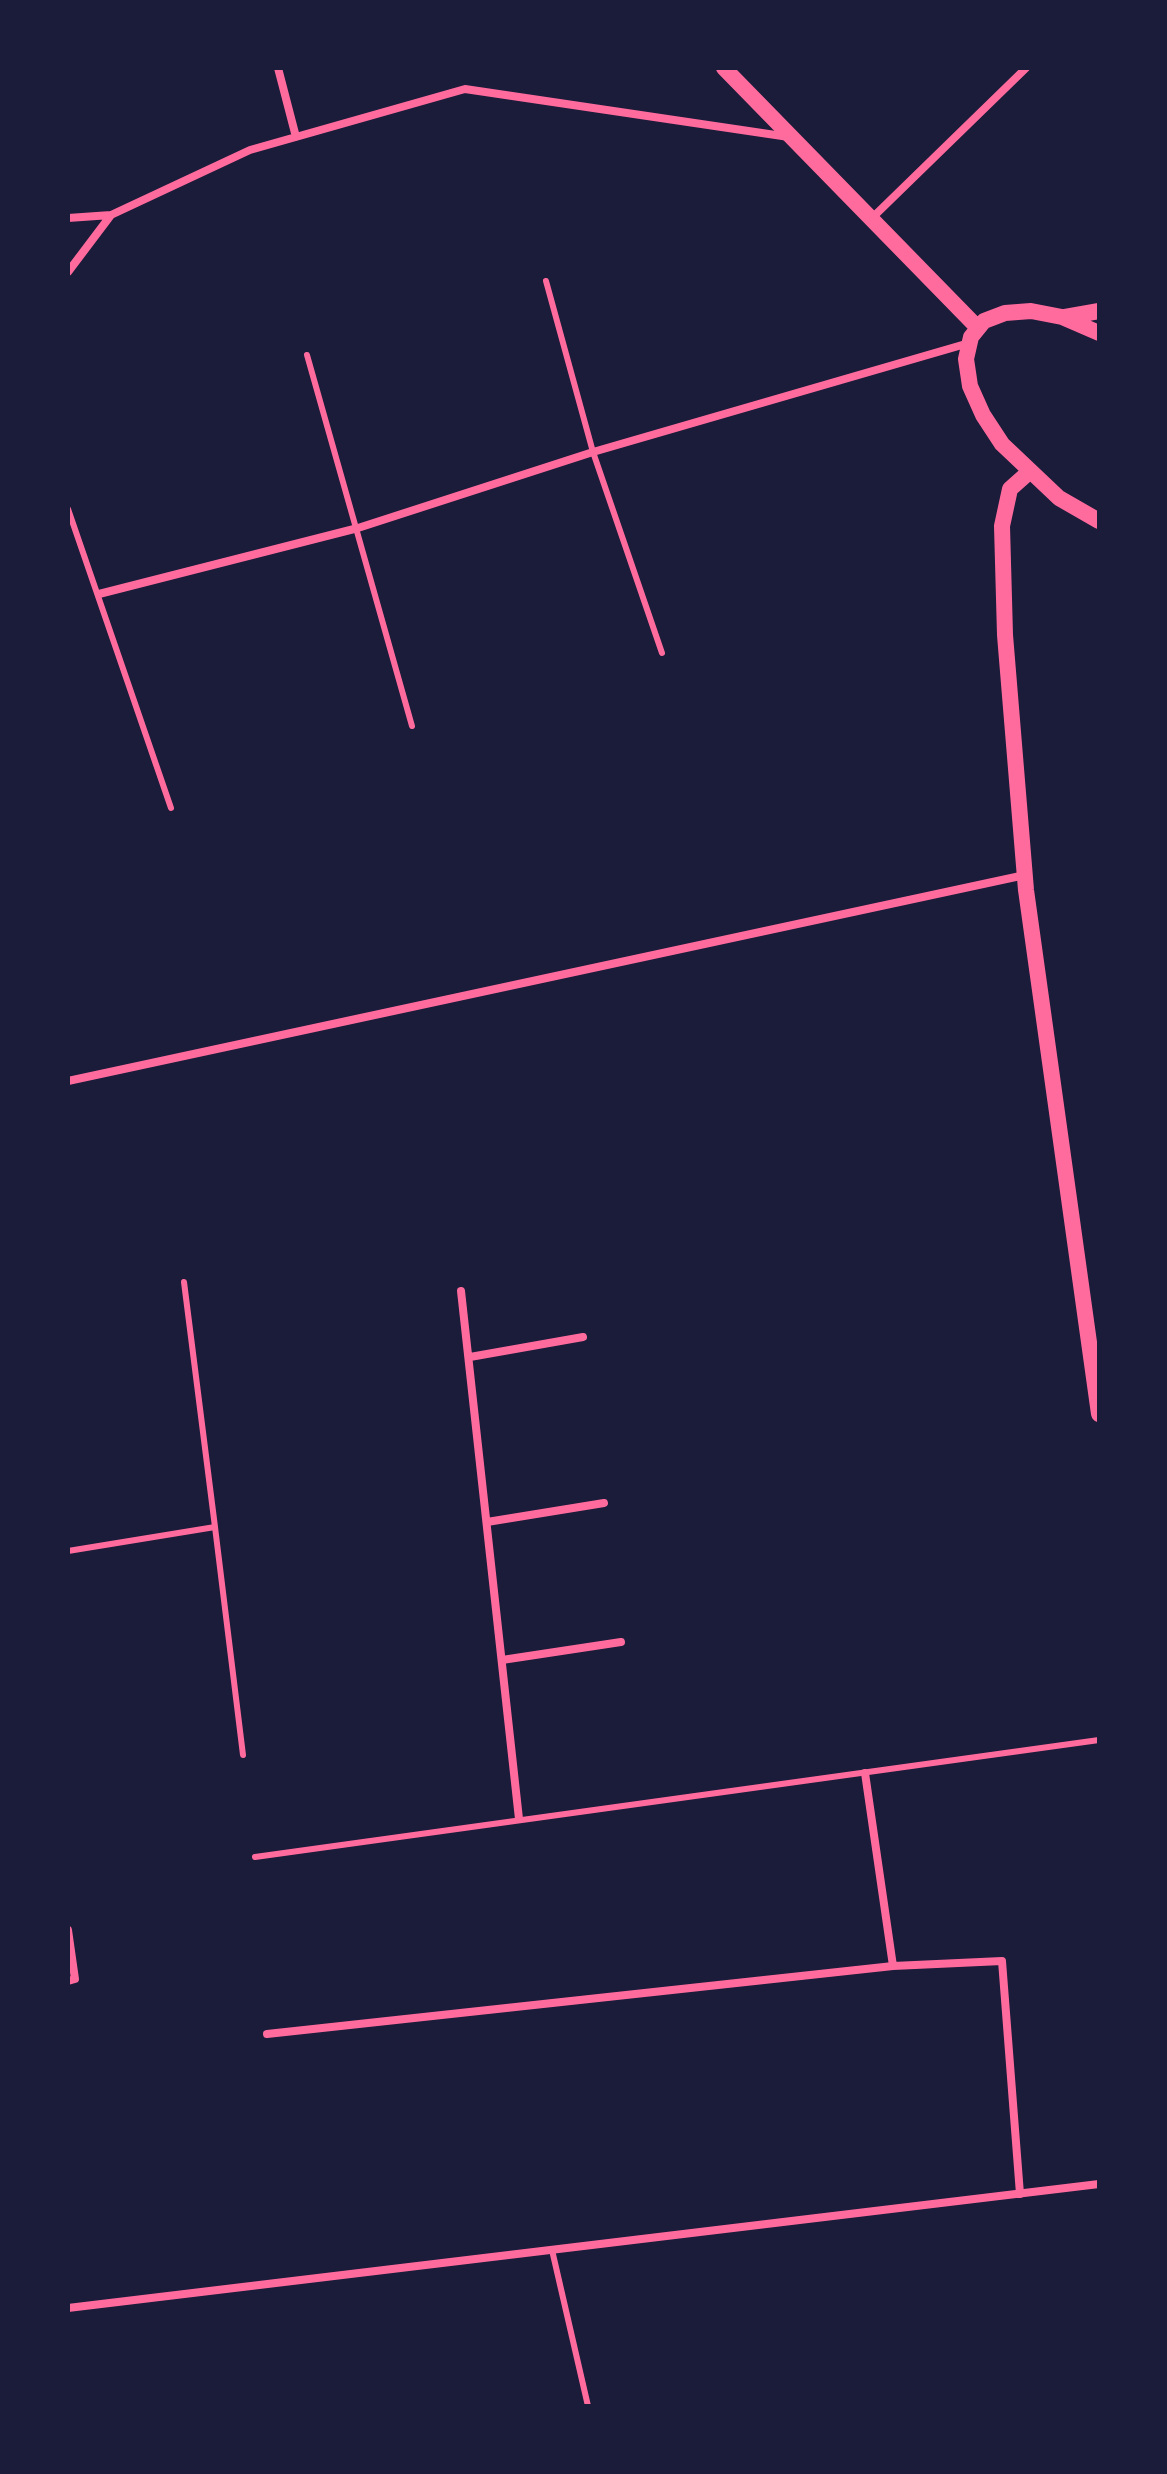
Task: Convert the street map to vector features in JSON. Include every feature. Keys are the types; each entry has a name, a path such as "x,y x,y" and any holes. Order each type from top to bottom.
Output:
{"main road":[{"path":"724,68 871,219 974,336"},
{"path":"1099,333 1062,317 1031,311 1005,313 984,321 974,336 966,359 970,386 983,415 1028,473 1059,498 1099,521"},
{"path":"1062,317 1099,311"},
{"path":"1028,473 1010,489 1002,526 1005,635 1025,875 1099,1414"}],"street":[{"path":"278,68 296,137"},
{"path":"871,219 1026,68"},
{"path":"68,218 111,215 250,150 465,89 791,137"},
{"path":"68,272 111,215"},
{"path":"99,594 358,528 593,452 974,336"},
{"path":"68,1081 1025,875"},
{"path":"461,1291 519,1819"},
{"path":"470,1357 583,1337"},
{"path":"487,1522 604,1503"},
{"path":"502,1660 621,1642"},
{"path":"865,1773 893,1966"},
{"path":"68,1930 75,1979 68,1981"},
{"path":"267,2034 893,1966 1002,1961 1020,2194"},
{"path":"68,2308 1099,2184"}],"lane":[{"path":"546,281 593,452 662,653"},
{"path":"307,355 412,726"},
{"path":"68,509 171,808"},
{"path":"184,1282 243,1755"},
{"path":"68,1551 215,1527"},
{"path":"255,1857 1099,1740"},
{"path":"552,2250 588,2406"}]}
